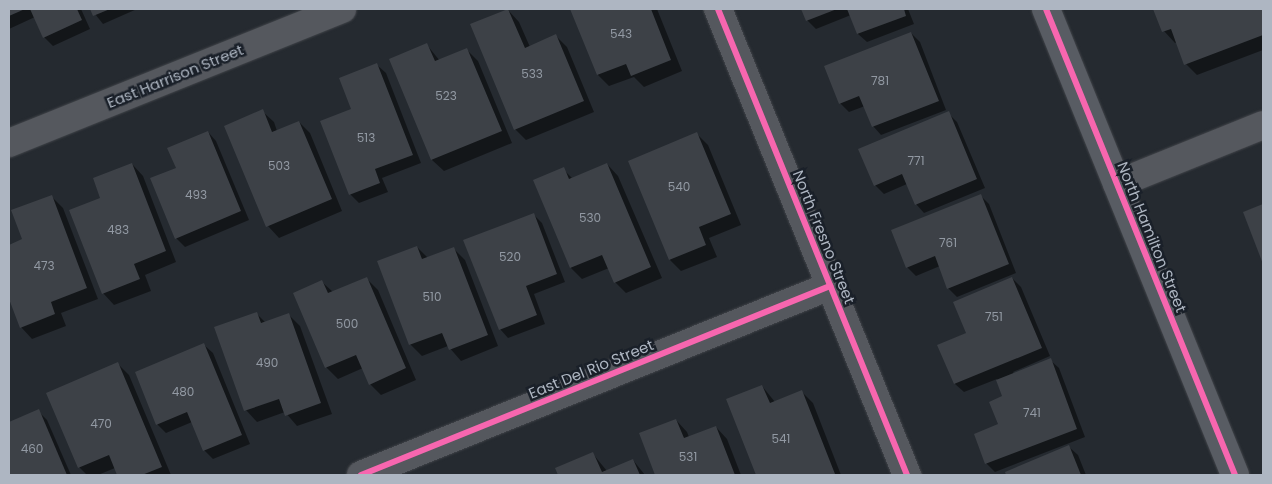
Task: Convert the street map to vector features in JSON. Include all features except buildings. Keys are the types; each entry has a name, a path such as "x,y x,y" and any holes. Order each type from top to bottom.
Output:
{"street":[{"name":"East Harrison Street","path":"9,143 342,9"},
{"name":"North Fresno Street","path":"718,9 907,475"},
{"name":"North Hamilton Street","path":"1046,9 1235,475"},
{"path":"1117,184 1263,125"},
{"name":"East Del Rio Street","path":"361,475 830,286"}],"cycle path":[{"path":"718,9 907,475"},
{"path":"1046,9 1235,475"},
{"path":"361,475 830,286"}]}
